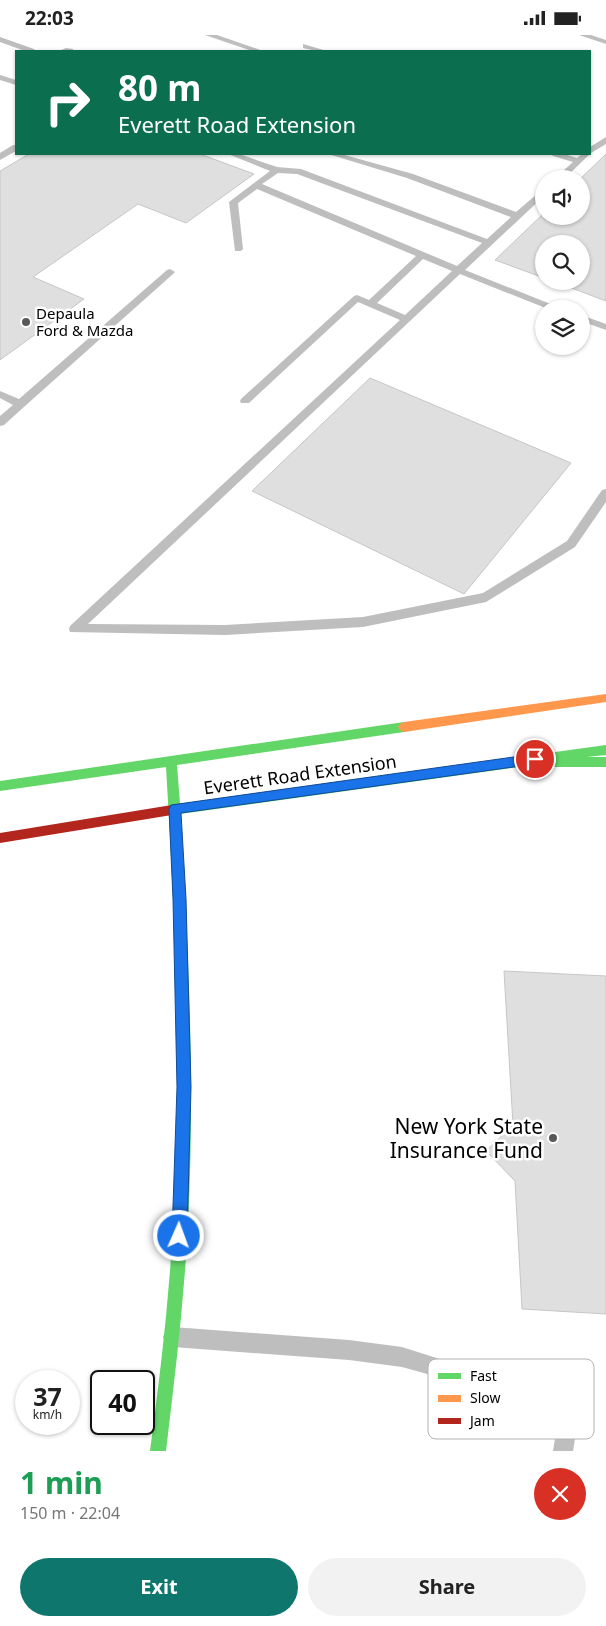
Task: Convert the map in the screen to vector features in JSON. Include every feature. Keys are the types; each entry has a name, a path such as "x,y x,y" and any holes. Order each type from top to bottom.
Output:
{"main road":[{"name":"Everett Road Extension","path":"0,786 606,698"},
{"name":"Everett Road Extension","path":"0,838 175,809 606,750"},
{"path":"158,1451 171,1337 179,1236 184,1087 179,874 171,762"},
{"path":"515,762 606,762"}],"lane":[{"path":"209,35 256,50"},
{"path":"583,35 606,41"},
{"path":"0,39 28,50"},
{"path":"223,39 233,45 236,50"},
{"path":"306,46 320,50"},
{"path":"0,77 15,83"},
{"path":"591,150 602,139"},
{"path":"0,157 15,148"},
{"path":"235,155 276,170 298,171 488,242"},
{"path":"336,155 410,176 517,216"},
{"path":"354,160 361,155"},
{"path":"559,155 578,161"},
{"path":"568,170 586,155"},
{"path":"238,249 233,202 276,170"},
{"path":"256,185 458,270 535,300"},
{"path":"535,199 75,629 225,630 363,622 486,597 571,544 606,493"},
{"path":"370,304 422,255"},
{"path":"0,422 170,272"},
{"path":"245,401 357,298 406,319"},
{"path":"590,321 606,327"},
{"path":"0,394 21,404"},
{"path":"171,1337 376,1352 428,1365"}],"building":[{"path":"606,154 606,301 577,290 590,290 590,235 535,235 535,275 495,260 535,222 535,225 590,225 589,170"},
{"path":"27,155 203,155 254,174 186,223 138,204 33,277 84,299 0,360 0,171"},
{"path":"370,378 571,463 464,594 252,491"},
{"name":"New York State Insurance Fund","path":"504,971 606,976 606,1314 522,1309 515,1181 486,1151 513,1125"}],"traffic: fast":[{"path":"0,786 404,727"},
{"path":"178,809 606,750"},
{"path":"158,1451 176,1290 182,1192 184,1084 182,977 178,869 171,762"},
{"path":"515,762 606,762"}],"traffic: slow":[{"path":"404,727 606,698"}],"traffic: jam":[{"path":"0,838 178,809"}],"place":[{"name":"Depaula Ford & Mazda","path":"26,322"},
{"name":"New York State Insurance Fund","path":"553,1138"}],"route":[{"path":"179,1236 184,1087 180,899 175,809 535,759"}]}
